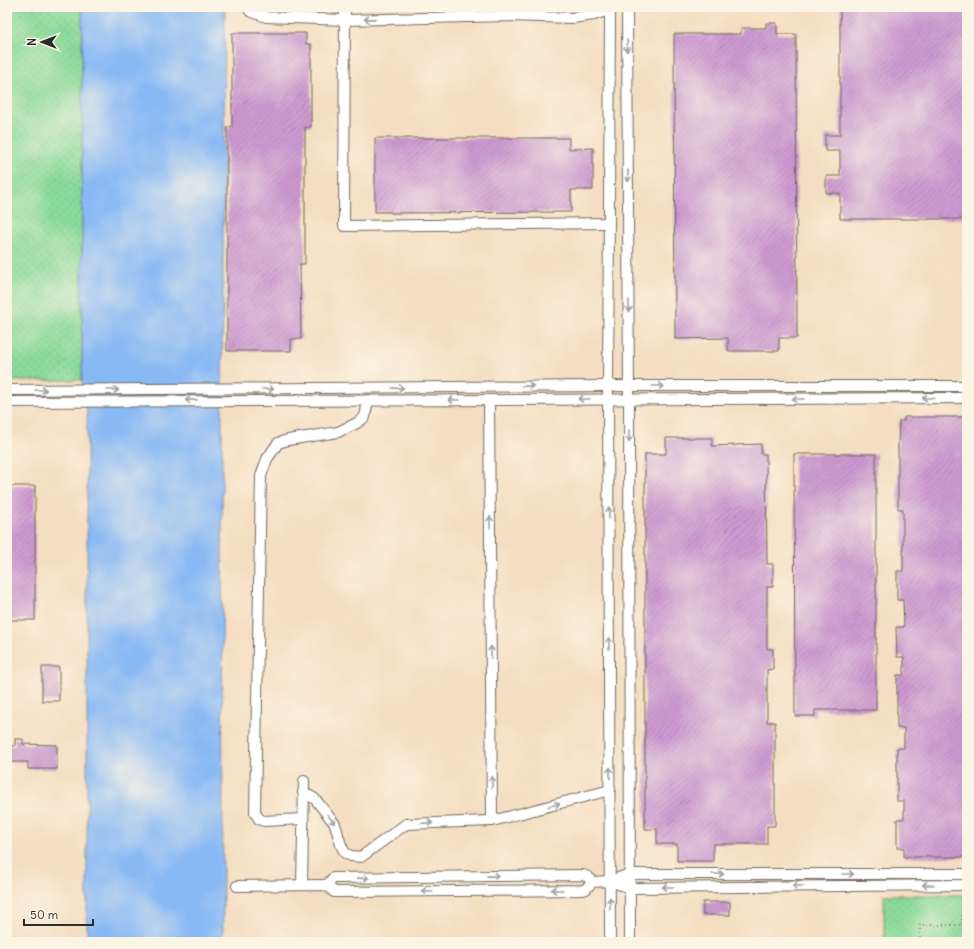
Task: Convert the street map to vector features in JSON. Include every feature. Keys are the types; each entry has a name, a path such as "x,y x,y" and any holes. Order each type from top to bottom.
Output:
{"street":[{"path":"248,7 250,11 266,17 345,20 508,16 572,18 594,15 613,8 608,386 610,942"},
{"path":"345,7 344,226 610,223"},
{"path":"627,7 630,942"},
{"path":"7,390 608,386 967,386"},
{"path":"7,402 967,398"},
{"path":"303,819 264,821 259,819 255,812 261,476 267,459 278,443 338,432 358,423 365,416 368,400"},
{"path":"489,400 492,821"},
{"path":"302,885 304,781"},
{"path":"303,792 315,799 335,824 341,845 345,852 351,856 361,857 406,824 492,821 610,790"},
{"path":"237,886 327,885 334,892 583,890 586,889 592,882 610,881 630,874 967,874"},
{"path":"327,885 333,878 583,875 588,877 592,882"},
{"path":"610,881 630,888 964,885"}],"path":[{"path":"962,925 964,885"},
{"path":"920,942 920,925 967,925"},
{"path":"962,925 967,928"}],"green space":[{"path":"7,7 82,7 82,380 7,381"},
{"path":"884,895 967,895 967,942 884,942"}],"water":[{"path":"82,7 225,7 222,418 223,942 87,942 87,414 82,380"}],"building":[{"path":"840,7 967,7 967,219 840,219 840,193 826,193 826,176 840,176 840,151 825,151 825,135 840,135"},
{"path":"766,23 777,23 777,34 796,34 797,338 779,338 779,351 728,351 728,338 675,339 674,34 741,34 741,28 766,28"},
{"path":"232,33 306,33 306,44 311,44 311,127 305,127 305,264 300,264 301,339 291,339 291,351 227,351 227,127 232,127"},
{"path":"375,138 569,138 569,149 593,148 593,190 571,190 571,212 375,212"},
{"path":"904,417 967,417 967,857 904,857 904,848 897,848 897,819 904,819 904,801 897,801 897,748 904,748 904,728 897,728 897,675 904,675 904,657 897,657 896,627 904,627 903,600 897,600 897,571 903,571 903,509 898,509 898,444 899,421 904,421"},
{"path":"666,438 712,438 712,446 761,444 761,454 766,454 767,564 773,564 773,587 767,587 767,649 773,649 773,669 767,670 767,722 775,722 775,826 767,826 767,844 713,844 713,861 677,861 677,844 657,844 657,829 645,829 645,454 666,454"},
{"path":"794,454 876,454 876,710 815,710 815,716 795,716"},
{"path":"7,486 35,486 35,620 7,620"},
{"path":"42,667 59,667 59,701 42,701"},
{"path":"15,739 23,739 23,744 57,745 57,769 28,769 28,762 7,762 7,746 15,746"},
{"path":"703,902 730,902 730,915 703,915"}]}
